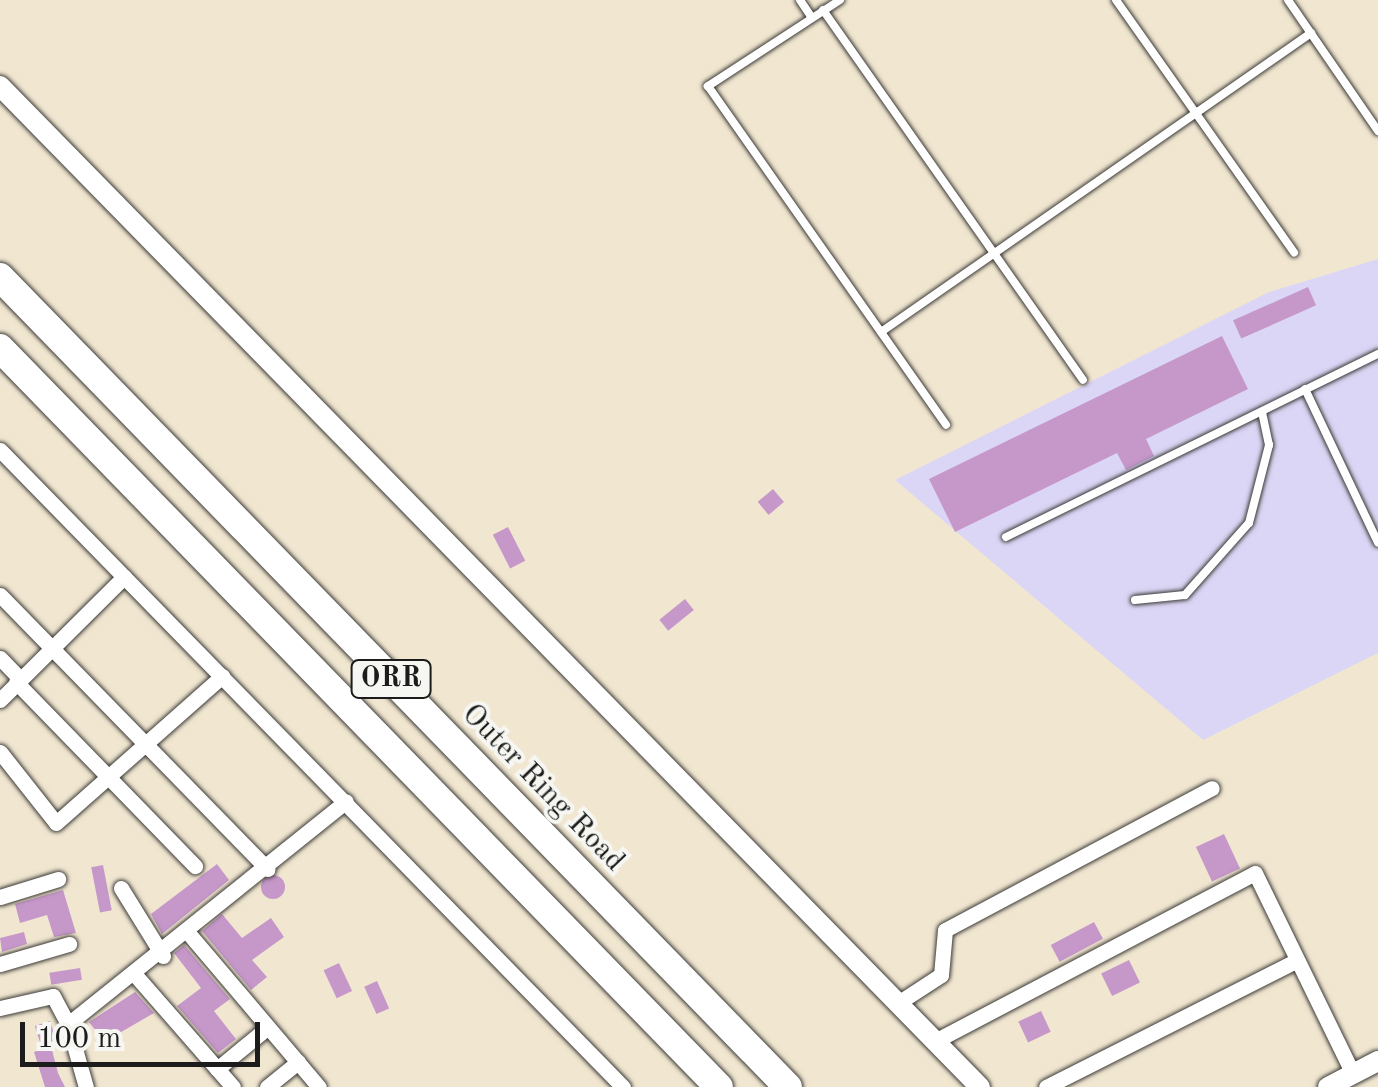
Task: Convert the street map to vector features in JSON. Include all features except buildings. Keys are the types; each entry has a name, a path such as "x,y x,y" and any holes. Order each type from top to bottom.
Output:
{"highway":[{"name":"Outer Ring Road","path":"0,277 788,1087"},
{"name":"ORR","path":"0,348 719,1087"}],"main road":[{"path":"0,86 980,1087"},
{"path":"1328,1087 1378,1060"}],"street":[{"path":"0,450 623,1087"},
{"path":"0,700 50,646 124,577"},
{"path":"0,595 267,869"},
{"path":"0,658 195,866"},
{"path":"0,752 56,823 222,676"},
{"path":"898,1003 941,975 945,930 1212,788"},
{"path":"68,1024 190,935 346,801"},
{"path":"935,1041 1255,873 1353,1074"},
{"path":"0,898 58,880"},
{"path":"121,888 163,956"},
{"path":"190,935 319,1087"},
{"path":"0,964 69,944"},
{"path":"1046,1087 1295,960"},
{"path":"136,978 233,1087"},
{"path":"0,1008 52,996 68,1024 86,1087"},
{"path":"217,1068 268,1027"},
{"path":"267,1087 298,1062"}],"lane":[{"path":"800,0 810,16"},
{"path":"840,0 708,86 946,425"},
{"path":"1116,0 1294,252"},
{"path":"1288,0 1378,130"},
{"path":"823,10 1083,380"},
{"path":"881,332 1312,33"},
{"path":"1006,536 1378,354"},
{"path":"1305,389 1378,544"},
{"path":"1134,600 1184,595 1249,523 1269,445 1262,412"}],"shaded area":[{"path":"1378,259 1378,653 1203,740 895,480 1269,292"}]}
